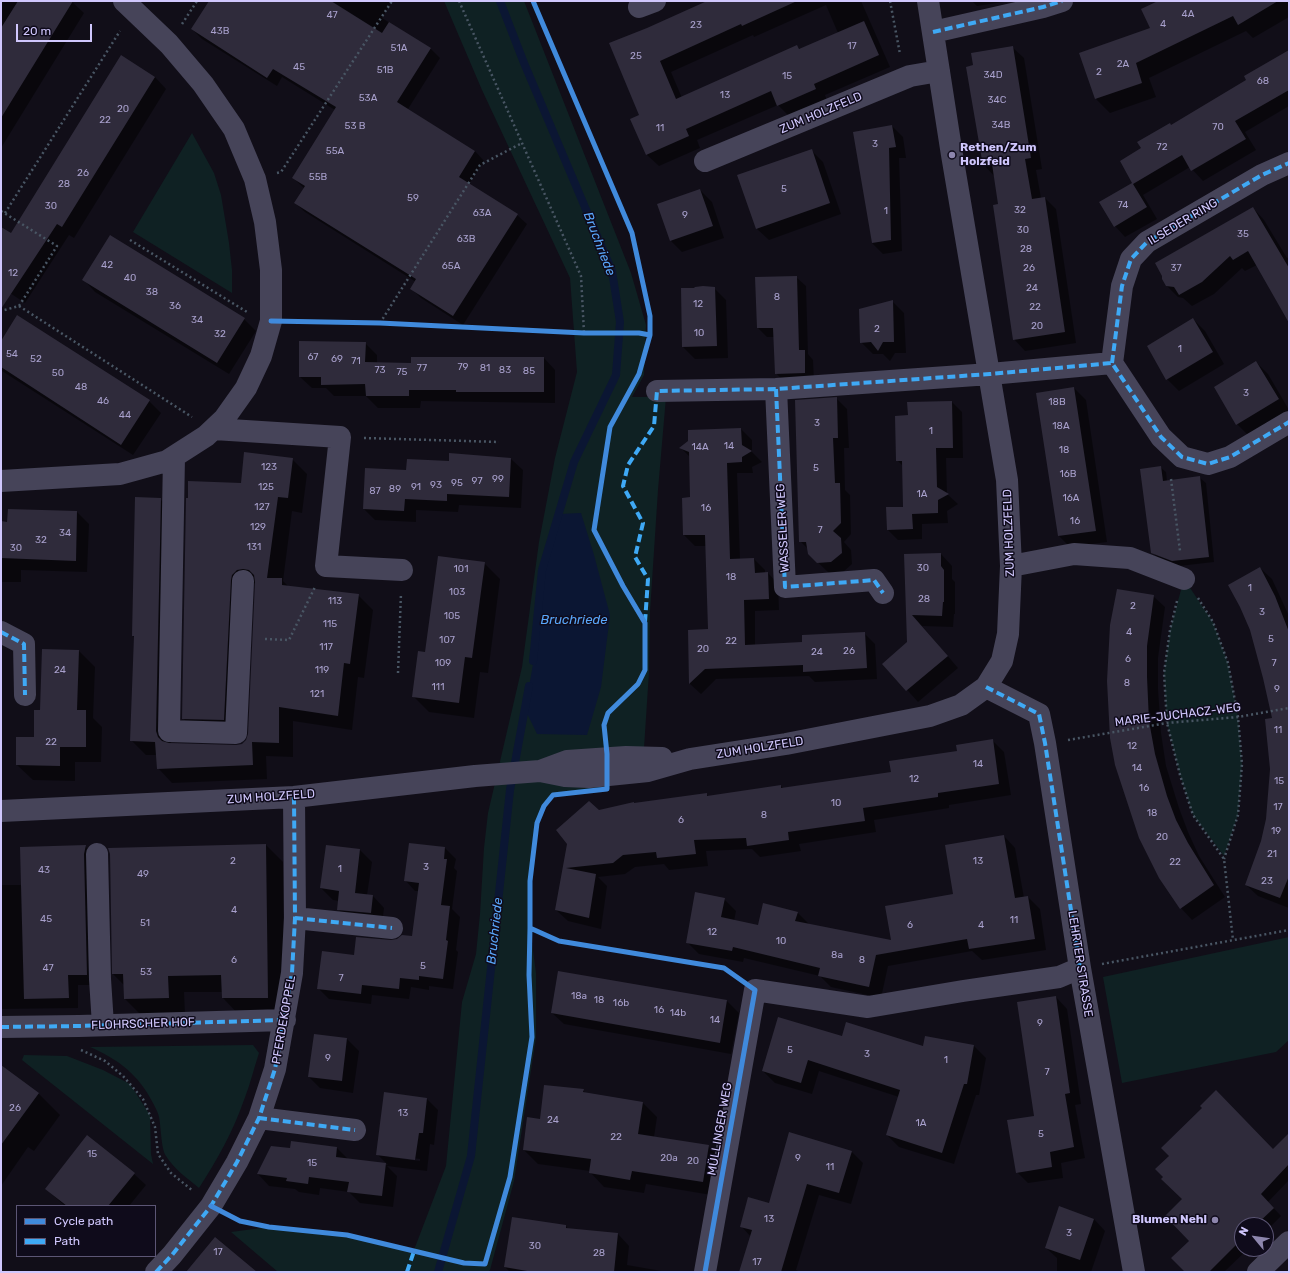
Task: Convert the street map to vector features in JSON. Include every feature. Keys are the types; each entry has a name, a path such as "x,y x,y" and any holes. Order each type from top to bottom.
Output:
{"street":[{"name":"ZUM HOLZFELD","path":"1,812 294,797 540,770 565,776 589,777 648,771 690,759 786,744 930,716 961,705 986,687 1002,661 1008,634 1011,566 1007,480 952,155 928,1"},
{"path":"933,32 1044,7 1062,1"},
{"path":"1,482 120,474 167,461 174,457 210,433 224,419 246,388 261,356 270,326 271,270 265,222 255,179 234,130 203,84 169,44 128,5"},
{"name":"ZUM HOLZFELD","path":"705,161 910,76 940,71"},
{"name":"ILSEDER RING","path":"1112,363 1122,286 1131,259 1147,242 1262,175 1289,163"},
{"path":"657,391 776,389 990,374 1112,363 1161,437 1182,457 1208,464 1230,457 1289,422"},
{"name":"WASSELER WEG","path":"776,389 785,586 874,580 883,593"},
{"path":"210,433 340,437 326,566 402,570"},
{"path":"174,457 169,731 236,733 243,581"},
{"path":"1011,566 1081,554 1130,558 1184,579"},
{"path":"1,632 24,644 25,695"},
{"name":"LEHRTER STRASSE","path":"986,687 1039,714 1045,743 1080,968 1134,1272"},
{"name":"PFERDEKOPPEL","path":"156,1272 172,1255 211,1206 237,1162 259,1118 275,1070 285,1020 292,972 295,918 294,797"},
{"path":"97,854 100,979 103,1025"},
{"path":"295,918 392,928"},
{"name":"MÜLLINGER WEG","path":"705,1272 755,990 868,1007 1059,977 1080,968"},
{"name":"FLOHRSCHER HOF","path":"1,1026 79,1026 285,1020"},
{"path":"259,1118 355,1130"},
{"path":"1258,1272 1288,1245"}],"path":[{"path":"255,179 281,172 392,1"},
{"path":"459,1 581,276 584,333 639,333"},
{"path":"890,1 900,60 910,76"},
{"path":"5,213 128,5"},
{"path":"380,323 480,165 522,142"},
{"path":"1,211 57,246 19,306 1,312"},
{"path":"130,240 270,326"},
{"path":"19,306 197,421 210,433"},
{"path":"340,437 499,442"},
{"path":"1182,457 1171,477 1184,579 1176,602 1170,630 1164,673 1167,723 1180,775 1193,815 1224,859"},
{"path":"240,639 289,640 326,566"},
{"path":"398,672 402,570"},
{"path":"1184,579 1213,622 1228,663 1238,717 1242,764 1238,815 1224,859 1234,940"},
{"path":"1080,968 1289,930"},
{"path":"79,1026 81,1051 105,1061 123,1076 144,1100 154,1127 158,1154 171,1173 211,1206"}],"shaded area":[{"path":"444,1 524,1 631,273 646,325 644,375 632,397 666,397 650,612 649,672 644,748 608,775 607,789 553,795 544,806 537,823 530,881 530,928 536,973 536,1038 514,1181 490,1270 488,1272 278,1272 231,1232 269,1227 347,1235 414,1250 446,1166 462,1002 476,954 488,813 522,667 539,542 555,458 577,372 570,278 482,90"},
{"path":"192,133 214,173 221,195 229,243 232,270 232,293 133,232"},
{"path":"1184,579 1213,622 1228,663 1238,717 1242,764 1238,815 1224,856 1193,815 1180,775 1167,723 1164,673 1170,630"},
{"path":"1289,937 1289,1040 1276,1052 1122,1083 1103,977"},
{"path":"253,1045 259,1053 240,1112 224,1146 199,1188 169,1161 164,1153 158,1113 141,1084 119,1063 90,1047"},
{"path":"24,1055 67,1056 103,1070 130,1084 150,1115 151,1154 153,1164 22,1060"}],"water":[{"name":"Bruchriede","path":"581,513 610,615 601,687 587,735 537,734 525,709 535,653 542,570 559,514"}],"building":[{"path":"18,1 73,1 1,118 1,28"},
{"path":"209,1 331,1 382,33 389,22 431,48 397,102 475,151 459,177 518,214 453,316 410,289 416,279 294,203 305,186 292,178 336,107 273,69 267,78 191,29"},
{"path":"707,1 797,1 742,26 741,24 660,61 676,99 797,45 799,49 864,21 879,55 814,84 816,89 777,106 771,91 686,129 689,136 646,155 630,119 639,115 609,43"},
{"path":"1158,1 1278,1 1238,25 1233,16 1136,63 1142,83 1095,99 1079,53 1150,28 1141,9"},
{"path":"1013,46 1031,158 1025,159 1032,199 1045,197 1065,332 1013,340 993,205 998,204 992,164 983,166 966,67 973,65 971,53"},
{"path":"1289,50 1289,90 1235,121 1246,139 1191,171 1182,155 1133,184 1147,207 1114,227 1099,202 1132,183 1120,161 1141,148 1137,142 1170,123 1171,125 1246,80 1244,76"},
{"path":"121,55 155,77 62,227 57,224 1,309 1,227 11,233"},
{"path":"892,125 896,147 889,148 891,240 872,243 853,132"},
{"path":"812,149 830,203 756,229 737,175"},
{"path":"700,189 713,226 670,241 657,204"},
{"path":"1253,207 1289,268 1289,323 1248,251 1233,260 1230,256 1202,282 1179,295 1174,287 1166,286 1155,263"},
{"path":"110,235 245,318 217,363 82,280"},
{"path":"797,276 799,350 805,350 805,373 775,374 773,328 757,328 755,277"},
{"path":"703,286 715,287 717,346 682,347 681,288"},
{"path":"893,300 894,342 883,342 878,351 871,342 860,343 859,309"},
{"path":"17,315 150,400 121,445 1,367 1,341"},
{"path":"1193,318 1213,352 1166,380 1147,346"},
{"path":"299,341 366,342 365,362 411,363 411,357 544,357 544,392 456,392 456,390 409,390 409,396 366,396 365,384 321,385 321,377 299,377"},
{"path":"1256,361 1279,399 1236,425 1214,387"},
{"path":"1074,387 1096,531 1058,536 1036,393"},
{"path":"837,397 838,438 833,438 835,483 840,483 841,523 833,531 841,538 842,553 831,562 817,563 808,554 806,542 799,542 795,400"},
{"path":"952,401 953,448 936,448 937,487 949,494 938,500 938,513 912,514 913,529 887,530 886,507 903,507 902,461 896,461 895,416 908,415 907,402"},
{"path":"741,428 742,445 752,451 742,457 742,462 727,463 730,559 754,558 755,573 768,572 769,599 744,600 745,645 802,642 802,635 865,632 867,668 803,672 803,665 705,669 689,684 688,630 708,629 705,535 683,535 682,498 690,497 689,452 679,448 688,441 688,430"},
{"path":"244,452 293,458 288,498 278,497 267,578 282,578 282,585 359,594 350,664 344,663 338,716 279,707 279,743 252,742 253,765 157,769 155,742 130,741 134,636 132,636 135,497 161,498 156,731 158,737 162,741 169,743 242,744 246,740 248,734 255,582 254,575 249,570 237,570 232,575 231,580 224,720 182,719 186,498 188,498 188,481 241,483"},
{"path":"449,453 511,458 509,497 447,494 447,501 405,499 404,511 363,509 365,468 406,470 407,459 449,461"},
{"path":"1161,466 1163,481 1200,476 1209,557 1172,561 1151,553 1140,469"},
{"path":"8,509 77,511 76,561 1,558 1,521 7,522"},
{"path":"941,553 941,566 944,570 944,602 942,616 912,615 948,656 906,691 882,664 907,642 904,554"},
{"path":"438,556 485,562 472,658 465,657 459,703 412,697 418,651 425,652"},
{"path":"1260,567 1275,596 1289,632 1289,876 1280,898 1245,885 1261,841 1266,819 1270,769 1265,719 1272,718 1250,630 1228,585"},
{"path":"1117,589 1154,595 1147,646 1147,677 1149,721 1155,754 1167,796 1176,820 1188,843 1214,885 1180,909 1159,878 1139,838 1115,765 1110,738 1107,681 1110,625"},
{"path":"42,649 79,650 77,710 86,710 86,747 60,747 60,766 16,765 16,737 34,737 34,710 40,710"},
{"path":"993,739 999,784 938,793 938,797 863,808 865,821 788,832 789,840 747,846 746,838 694,840 696,854 657,858 656,852 623,855 613,863 566,868 596,874 589,918 555,910 567,844 556,830 589,801 599,810 634,802 707,793 707,796 781,785 781,788 891,772 889,761 957,751 956,745"},
{"path":"1004,835 1015,898 1028,896 1035,939 969,949 967,939 876,955 869,987 818,976 820,968 733,947 732,951 686,943 695,892 725,898 721,917 758,925 763,903 798,912 795,921 891,940 885,906 953,894 945,845"},
{"path":"409,843 445,847 444,859 447,859 441,905 450,906 446,940 448,941 443,979 419,976 419,980 400,978 399,989 362,985 361,994 317,989 322,951 354,955 356,937 391,940 397,939 402,935 412,936 419,883 404,881"},
{"path":"266,844 268,998 222,998 221,975 168,976 169,998 124,999 123,974 112,974 110,854 108,848"},
{"path":"86,845 84,854 87,975 68,975 69,998 24,999 20,847"},
{"path":"326,845 360,849 355,893 373,895 371,913 337,910 339,891 320,888"},
{"path":"558,971 727,1000 720,1043 551,1013"},
{"path":"1056,996 1070,1093 1065,1094 1074,1147 1050,1152 1052,1167 1016,1173 1007,1120 1034,1116 1017,1002"},
{"path":"778,1017 842,1036 846,1022 923,1046 925,1036 974,1045 967,1084 964,1084 942,1153 886,1135 900,1090 808,1060 801,1083 762,1071"},
{"path":"314,1034 347,1038 342,1081 308,1077"},
{"path":"1,1065 39,1093 1,1145"},
{"path":"544,1085 584,1089 583,1092 643,1102 638,1134 709,1145 703,1182 632,1171 630,1180 589,1173 591,1159 523,1150 527,1117 540,1119"},
{"path":"1216,1090 1273,1149 1289,1133 1289,1164 1261,1194 1274,1208 1264,1217 1234,1217 1234,1247 1209,1272 1185,1272 1171,1258 1189,1241 1165,1216 1182,1199 1161,1179 1163,1177 1155,1169 1169,1156 1161,1148 1202,1108 1200,1106"},
{"path":"384,1092 427,1098 423,1133 419,1133 415,1160 376,1155"},
{"path":"789,1132 852,1151 839,1193 807,1184 781,1272 739,1272 752,1230 740,1227 748,1197 769,1203"},
{"path":"87,1135 135,1173 109,1205 66,1205 45,1189"},
{"path":"291,1141 337,1147 336,1157 386,1163 382,1196 347,1192 349,1182 309,1177 308,1184 286,1181 287,1178 257,1174 271,1146 290,1148"},
{"path":"1059,1206 1094,1219 1080,1260 1045,1248"},
{"path":"512,1217 566,1225 566,1228 618,1233 614,1272 533,1272 504,1267"},
{"path":"215,1237 257,1272 186,1272"}],"waterway":[{"name":"Bruchriede","path":"500,1 524,63 612,271 620,322 616,375 574,462 542,570 533,661"},
{"name":"Bruchriede","path":"438,1272 471,1156 510,790 529,686"}],"marked path":[{"path":"933,32 1043,7 1062,1"},
{"path":"1112,363 1122,286 1131,259 1147,242 1262,175 1289,163"},
{"path":"645,622 648,579 635,557 643,523 623,486 628,465 654,426 657,391 776,389 990,374 1112,363 1161,437 1182,457 1208,464 1230,457 1289,422"},
{"path":"776,389 785,587 874,580 883,593"},
{"path":"1,632 24,644 25,695"},
{"path":"986,687 1039,714 1045,743 1080,968"},
{"path":"156,1272 172,1255 211,1206 237,1162 259,1118 275,1069 292,973 295,918 294,797"},
{"path":"295,918 392,928"},
{"path":"1,1027 285,1020"},
{"path":"259,1118 355,1130"},
{"path":"407,1272 414,1251"}],"cycle path":[{"path":"533,1 632,233 650,316 650,335 639,374 610,427 594,530 623,586 645,623 645,670 638,684 608,713 604,725 607,754 607,789 553,795 544,806 537,823 530,881 530,928 559,941 724,968 755,990 705,1272"},
{"path":"271,321 380,323 584,333 639,333 650,335"},
{"path":"211,1206 240,1221 269,1227 347,1235 464,1263 485,1264 510,1177 532,1037 529,975 530,928"}],"place":[{"name":"Rethen/Zum Holzfeld","path":"952,155"},
{"name":"Blumen Nehl","path":"1215,1220"}]}
